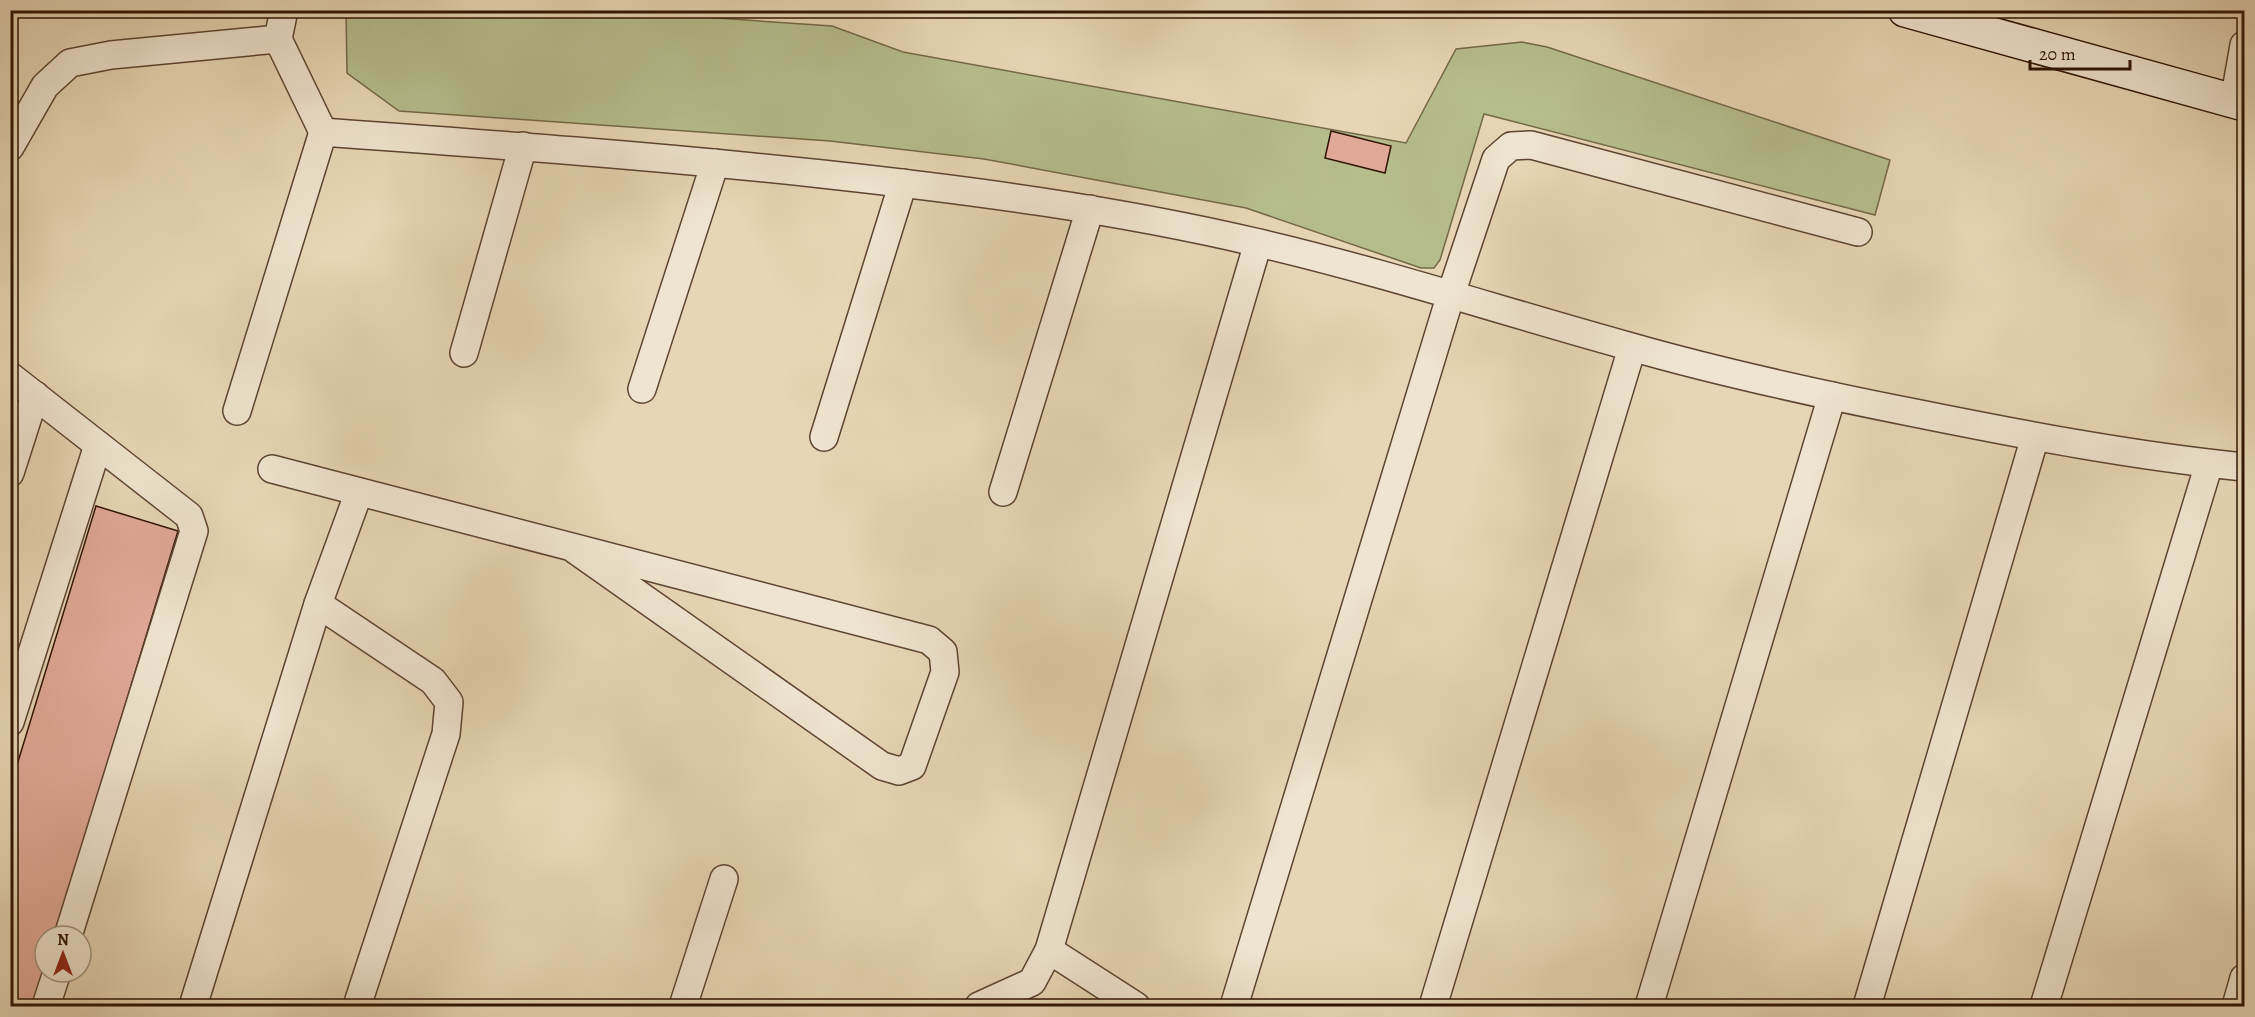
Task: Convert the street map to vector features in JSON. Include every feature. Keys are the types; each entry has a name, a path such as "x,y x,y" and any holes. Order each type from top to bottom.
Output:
{"street":[{"path":"237,411 323,132 278,39 284,10"},
{"path":"1905,10 2239,103 2244,45"},
{"path":"10,147 45,86 70,63 111,55 278,39"},
{"path":"323,132 523,146 715,163 903,183 1090,209 1258,243 1451,294 1632,348 1832,396 2035,437 2244,468"},
{"path":"1234,1006 1451,294 1496,159 1511,147 1531,145 1858,232"},
{"path":"464,353 523,146"},
{"path":"642,389 715,163"},
{"path":"824,437 903,183"},
{"path":"1003,492 1090,209"},
{"path":"979,1006 1032,982 1049,950 1258,243"},
{"path":"1433,1006 1632,348"},
{"path":"10,376 189,516 194,531 72,924"},
{"path":"10,473 35,395"},
{"path":"1649,1006 1832,396"},
{"path":"1867,1006 2035,437"},
{"path":"10,722 99,445"},
{"path":"2044,1006 2209,464"},
{"path":"272,469 929,640 943,652 945,672 912,766 899,771 882,766 574,549"},
{"path":"193,1006 318,604 359,492"},
{"path":"318,604 433,681 449,702 446,734 357,1006"},
{"path":"683,1006 724,879"},
{"path":"1049,950 1136,1006"},
{"path":"2236,1006 2244,978"},
{"path":"46,1006 53,984"}],"green space":[{"path":"602,10 832,26 903,52 1406,143 1456,49 1522,42 1547,47 1890,160 1875,215 1484,114 1440,260 1434,268 1421,268 1246,208 984,159 830,141 399,111 347,73 346,11"}],"building":[{"path":"1331,131 1391,146 1385,173 1325,158"},
{"path":"96,506 178,531 59,924 33,924 33,984 40,984 33,1006 10,1006 10,788"}]}
